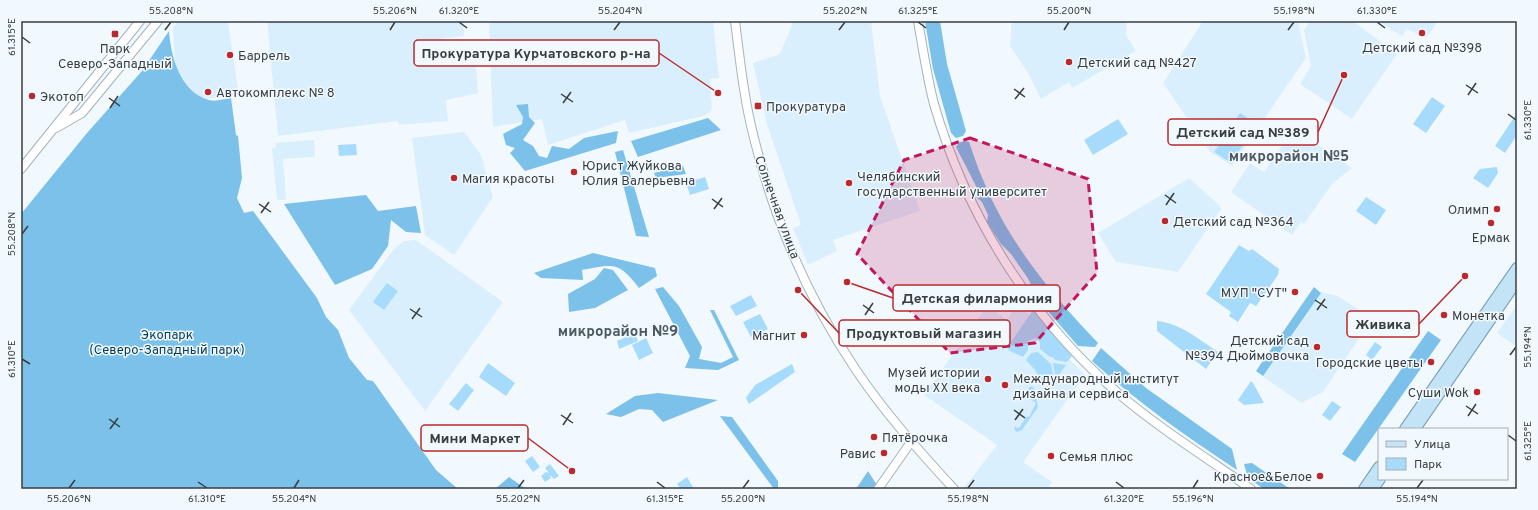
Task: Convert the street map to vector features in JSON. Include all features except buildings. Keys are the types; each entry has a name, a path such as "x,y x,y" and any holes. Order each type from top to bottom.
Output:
{"main road":[{"path":"1416,428 1480,335 1512,284 1517,268"},
{"path":"1406,428 1488,309 1512,284"},
{"path":"1480,335 1476,337 1474,334 1487,315 1488,309"},
{"path":"1454,373 1456,365 1466,351 1465,347 1461,349"},
{"path":"1364,489 1378,468"},
{"path":"1373,489 1379,480"}],"street":[{"path":"21,169 140,21"},
{"path":"52,131 82,113 158,21"},
{"name":"Солнечная улица","path":"735,21 741,71 754,137 786,237 839,344 874,395 911,442 954,489"},
{"path":"918,21 934,103 956,166 983,224 1027,294 1064,340 1118,394 1173,436 1251,489"},
{"path":"878,489 911,442"}],"highlighted area":[{"path":"970,138 1088,179 1097,273 1035,343 950,353 857,254 904,160"}],"shaded area":[{"path":"179,21 228,21 239,96 177,101 173,27"},
{"path":"267,21 463,21 464,36 440,39 441,57 475,54 478,93 446,100 448,121 399,125 398,121 278,136"},
{"path":"489,21 713,21 719,78 710,79 712,108 710,112 703,116 629,133 625,120 548,145 542,119 493,127"},
{"path":"791,21 871,21 880,96 920,211 833,240 837,251 808,265 793,228 801,225 767,124 753,63 780,54 792,25"},
{"name":"Детский сад №427","path":"1012,21 1127,21 1126,35 1136,51 1072,88 1069,82 1041,99 1028,73 1010,46"},
{"path":"1203,21 1298,21 1306,58 1232,166 1210,152 1163,83"},
{"path":"1310,21 1353,21 1397,54 1352,119 1300,84 1311,66 1304,30"},
{"name":"Детский сад №398","path":"1377,21 1438,21 1426,38 1407,29 1402,36"},
{"path":"1294,128 1352,168 1332,184 1304,224 1301,222 1292,235 1231,192 1250,163 1264,172"},
{"path":"464,132 481,155 493,197 454,255 425,235 412,138"},
{"path":"314,140 315,157 283,159 286,200 277,200 272,148 276,148 275,143"},
{"name":"Детский сад №364","path":"1189,178 1219,205 1221,209 1178,272 1116,262 1098,233"},
{"path":"416,240 503,302 425,411 349,310 394,249 404,241"},
{"name":"Детский сад №394 Дюймовочка","path":"1320,292 1338,296 1372,319 1323,392 1301,403 1262,376"},
{"name":"Международный институт дизайна и сервиса","path":"1018,302 1085,375 1023,462 1052,482 1047,489 963,489 997,445 924,395 988,306 1007,320"},
{"path":"1517,305 1517,347 1497,333"}],"green space":[{"path":"925,21 940,21 947,64 966,131 963,136 956,138 951,133 933,69"},
{"name":"Экопарк (Северо-Западный парк)","path":"169,31 175,62 184,82 191,90 199,96 211,101 231,98 236,135 238,136 242,178 237,198 244,213 253,211 317,298 326,317 338,330 349,358 367,380 373,381 436,470 458,489 21,489 21,214 87,133 142,71"},
{"path":"1432,97 1445,106 1426,133 1413,124"},
{"path":"528,104 529,117 535,123 523,140 533,146 539,156 547,158 552,146 569,149 584,138 618,131 616,143 525,171 510,153 515,148 506,145 503,134 522,124 523,117 516,105"},
{"path":"1240,113 1257,124 1231,163 1214,152"},
{"path":"1517,113 1517,135 1505,153 1495,146"},
{"path":"708,118 721,130 638,157 631,141"},
{"path":"1118,119 1128,134 1093,155 1084,140"},
{"path":"965,141 969,142 994,205 1019,247 1065,307 1098,343 1095,347 1078,346 1041,303 1027,277 1011,254 1001,244 987,222 988,215 982,202 976,197 977,188 956,147 959,143"},
{"path":"356,144 357,155 339,156 338,145"},
{"path":"623,150 649,237 636,236 615,152"},
{"path":"683,166 686,174 656,178 654,173"},
{"path":"1497,167 1498,173 1488,188 1473,178 1480,169"},
{"path":"705,177 709,189 690,195 686,183"},
{"path":"366,195 378,211 416,206 421,233 406,232 391,220 388,246 372,269 335,285 284,204"},
{"path":"1366,197 1386,210 1376,225 1356,211"},
{"path":"1239,245 1249,251 1252,249 1279,269 1278,275 1256,306 1250,303 1238,322 1229,316 1231,312 1206,294"},
{"path":"593,253 655,268 657,276 639,288 626,273 615,267 608,266 582,270 583,280 541,278 534,273"},
{"path":"604,268 613,270 628,290 595,308 569,312 568,294 595,279"},
{"path":"387,283 398,291 384,310 373,302"},
{"path":"663,287 679,306 702,347 699,359 721,363 733,357 710,310 714,310 739,360 718,370 685,368 690,356 655,289"},
{"path":"1314,287 1321,293 1263,376 1256,371"},
{"path":"751,295 757,306 736,316 730,306"},
{"path":"1033,310 1072,356 1067,362 1055,360 1053,357 1050,357 1040,349 1040,342 1035,338 1028,341 1028,350 1023,357 1008,350 1011,342"},
{"path":"760,314 768,329 751,337 743,322"},
{"path":"1157,321 1165,322 1182,329 1197,337 1218,352 1206,369 1157,331"},
{"path":"1428,331 1441,340 1355,462 1342,454"},
{"path":"635,333 638,341 619,349 617,341"},
{"path":"646,338 653,353 639,360 632,345"},
{"path":"1375,342 1382,347 1372,360 1366,355"},
{"path":"1101,348 1146,388 1232,449 1237,470 1126,391 1092,361"},
{"path":"1038,352 1051,364 1054,379 1041,380 1026,360 1031,353"},
{"path":"488,363 515,383 506,396 479,377"},
{"path":"792,364 795,372 749,404 746,398 755,385"},
{"path":"1053,364 1066,365 1056,379"},
{"path":"1251,381 1264,403 1244,405 1238,400"},
{"path":"466,383 474,390 458,411 449,404"},
{"path":"1031,386 1034,388 1038,407 1022,430 1017,432 1014,429 1015,427 1019,428 1027,416 1029,417 1036,403 1023,394"},
{"path":"658,393 718,400 663,422 652,410 639,409 621,417 606,414 635,396"},
{"path":"1332,401 1341,407 1330,421 1322,415"},
{"path":"720,416 732,417 778,481 778,489 774,489"},
{"path":"532,456 540,467 533,472 525,461"},
{"path":"1252,463 1290,489 1264,489 1248,478 1244,464"},
{"path":"550,464 559,476 554,479 550,475 551,478 545,482 541,476 546,472 549,473 545,468"},
{"path":"868,471 877,485 874,489 856,489"},
{"path":"509,477 526,489 495,489"},
{"path":"687,477 694,489 681,489 677,484"}],"place":[{"name":"Детский сад №398","path":"1422,33"},
{"name":"Парк Северо-Западный","path":"115,34"},
{"name":"Баррель","path":"230,55"},
{"name":"Детский сад №427","path":"1069,62"},
{"name":"Детский сад №389","path":"1344,75"},
{"name":"Автокомплекс № 8","path":"208,92"},
{"name":"Прокуратура Курчатовского р-на","path":"718,93"},
{"name":"Экотоп","path":"32,96"},
{"name":"Прокуратура","path":"758,106"},
{"name":"Юрист Жуйкова Юлия Валерьевна","path":"574,172"},
{"name":"Магия красоты","path":"454,178"},
{"name":"Челябинский государственный университет","path":"849,183"},
{"name":"Олимп","path":"1497,209"},
{"name":"Детский сад №364","path":"1165,221"},
{"name":"Ермак","path":"1491,223"},
{"name":"Живика","path":"1465,276"},
{"name":"Детская филармония","path":"847,282"},
{"name":"Продуктовый магазин","path":"798,290"},
{"name":"МУП \"СУТ\"","path":"1295,292"},
{"name":"Монетка","path":"1444,315"},
{"name":"Магнит","path":"804,335"},
{"name":"Детский сад №394 Дюймовочка","path":"1317,347"},
{"name":"Городские цветы","path":"1431,362"},
{"name":"Музей истории моды XX века","path":"988,379"},
{"name":"Международный институт дизайна и сервиса","path":"1005,385"},
{"name":"Суши Wok","path":"1477,392"},
{"name":"Пятёрочка","path":"874,437"},
{"name":"Равис","path":"884,453"},
{"name":"Семья плюс","path":"1051,456"},
{"name":"Мини Маркет","path":"572,471"},
{"name":"Красное&Белое","path":"1320,476"}],"district":[{"name":"микрорайон №5","path":"1289,156"},
{"name":"микрорайон №9","path":"618,331"}]}
